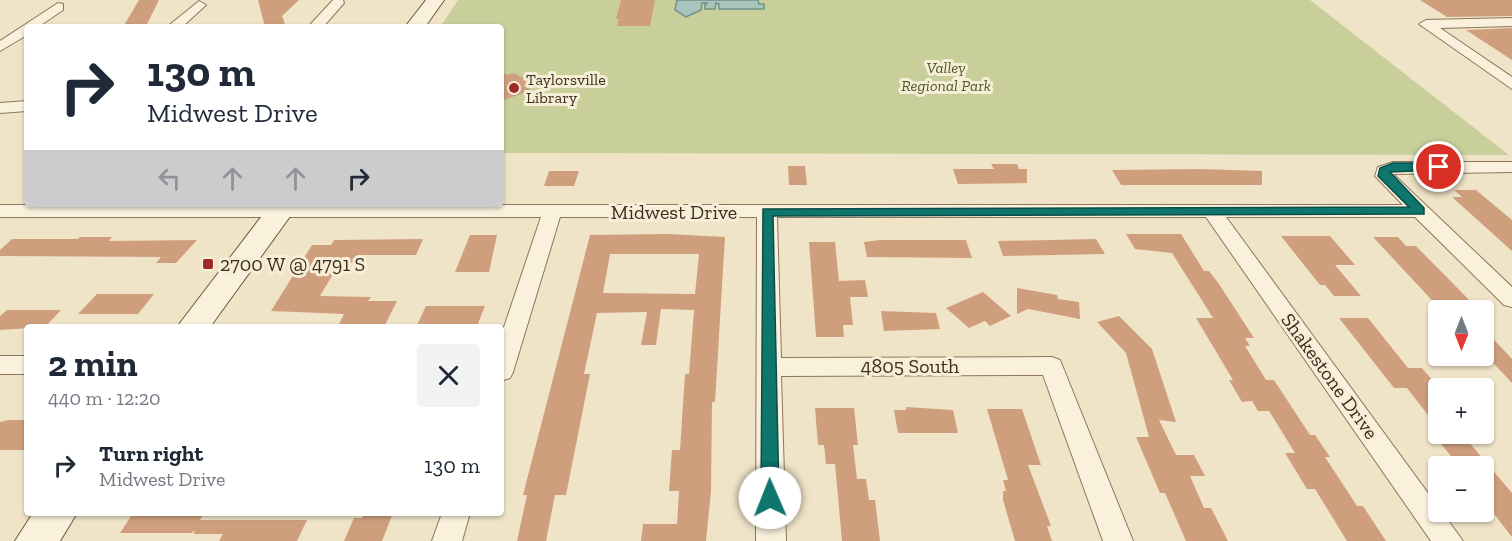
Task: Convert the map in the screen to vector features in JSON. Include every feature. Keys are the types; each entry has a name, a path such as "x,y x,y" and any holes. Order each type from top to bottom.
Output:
{"main road":[{"path":"417,24 435,0"},
{"path":"195,324 282,207"},
{"path":"36,541 55,516"}],"street":[{"path":"318,24 338,3"},
{"path":"177,24 199,5"},
{"path":"33,24 58,7"},
{"path":"1512,22 1426,24 1512,84"},
{"path":"0,47 24,30"},
{"path":"0,108 24,106"},
{"path":"1512,167 1393,167 1384,171 1384,176 1512,300"},
{"name":"Midwest Drive","path":"0,211 282,207 552,212 1420,211"},
{"name":"Shakestone Drive","path":"1212,211 1448,541"},
{"path":"504,361 552,212"},
{"path":"767,212 771,541"},
{"path":"0,365 24,365"},
{"name":"4805 South","path":"768,367 1052,366 1118,541"},
{"path":"447,541 455,516"}],"green space":[{"name":"Valley Regional Park","path":"458,0 1310,0 1509,155 504,153 504,24 442,24"}],"water":[{"path":"677,0 758,0 759,4 764,4 764,9 719,9 719,4 716,3 715,9 705,9 705,4 708,3 702,3 701,10 686,17 675,10"}],"building":[{"path":"139,0 159,0 147,24 125,24"},
{"path":"258,0 299,0 282,16 285,24 264,24"},
{"path":"621,0 655,0 650,26 617,26 619,19 616,19"},
{"path":"1420,0 1512,0 1512,16 1447,17"},
{"path":"1512,28 1512,60 1466,30"},
{"name":"Taylorsville Library","path":"514,73 530,82 523,85 532,90 504,100 504,74"},
{"path":"991,164 1017,164 1019,169 1027,169 1027,183 958,184 953,169 994,169"},
{"path":"788,166 805,166 807,185 789,185"},
{"path":"1112,170 1262,171 1262,185 1121,185"},
{"path":"549,171 579,171 574,186 544,186"},
{"path":"1454,190 1476,190 1512,220 1512,251 1452,197 1462,197"},
{"path":"668,234 725,237 715,402 712,402 711,491 706,541 641,541 643,524 677,524 679,491 669,491 672,450 680,450 685,374 689,374 694,310 661,309 656,345 641,345 647,312 597,313 584,374 590,374 566,495 555,495 546,541 517,541 527,495 523,495 590,235","holes":["610,254 699,254 695,294 603,293"]},
{"path":"1126,234 1181,234 1204,271 1209,271 1219,284 1254,338 1245,338 1250,346 1245,346 1266,380 1274,380 1310,435 1315,435 1330,457 1325,457 1357,506 1363,506 1386,541 1347,541 1315,489 1307,489 1285,453 1295,453 1269,411 1258,411 1252,401 1242,402 1229,380 1233,380 1196,318 1213,318 1172,253 1135,249"},
{"path":"470,235 497,235 489,272 455,272"},
{"path":"1281,236 1330,236 1355,265 1335,265 1361,296 1334,296 1325,285 1320,285"},
{"path":"80,237 112,237 109,241 197,240 176,263 156,263 161,257 0,256 0,250 12,239 78,239"},
{"path":"1373,237 1398,237 1406,246 1416,246 1469,300 1432,300"},
{"path":"423,239 416,255 360,255 356,262 339,264 320,296 371,297 368,301 397,301 386,324 339,324 344,314 271,311 312,245 331,245 334,240"},
{"path":"1096,239 1105,254 1003,256 998,241"},
{"path":"966,240 972,258 867,257 864,242"},
{"path":"809,242 835,242 839,281 865,280 868,297 850,297 853,325 843,325 844,337 816,337"},
{"path":"1017,288 1057,295 1058,299 1079,302 1080,319 1028,309 1017,314"},
{"path":"983,292 1011,316 990,326 985,321 969,328 946,308"},
{"path":"97,294 154,294 138,314 78,314"},
{"path":"426,306 485,306 478,324 417,324"},
{"path":"7,310 61,310 48,324 24,324 24,328 0,330 0,316"},
{"path":"881,311 936,313 940,329 884,331"},
{"path":"1119,316 1152,349 1176,422 1159,420 1176,455 1194,455 1205,476 1190,476 1204,508 1211,508 1228,541 1186,541 1165,493 1160,493 1136,437 1149,437 1126,353 1097,322"},
{"path":"1339,318 1368,318 1408,368 1422,368 1430,378 1428,378 1428,415 1407,388 1394,388"},
{"path":"1494,340 1512,359 1512,383 1494,364"},
{"path":"906,407 953,410 958,433 898,433 894,410 906,410"},
{"path":"815,408 854,408 858,445 853,445 857,479 866,479 869,500 875,500 880,541 842,541 835,464 826,464 824,445 818,445"},
{"path":"987,409 1022,409 1041,465 1028,465 1051,526 1047,526 1052,541 1015,541 1003,500 1003,491 1006,491 1003,480 1008,480"},
{"path":"24,420 24,450 0,450 0,422"},
{"path":"1441,444 1470,444 1481,456 1451,456"},
{"path":"1494,472 1512,493 1512,537 1494,514"},
{"path":"131,516 202,516 200,520 307,520 297,541 219,541 223,534 194,534 194,530 192,533 120,533"},
{"path":"363,516 392,516 382,541 344,541 354,518"}],"place":[{"name":"Taylorsville Library","path":"514,88"},
{"name":"2700 W @ 4791 S","path":"208,264"}],"route":[{"path":"770,498 767,212 1420,211 1384,176 1384,171 1393,167 1439,167"}]}
